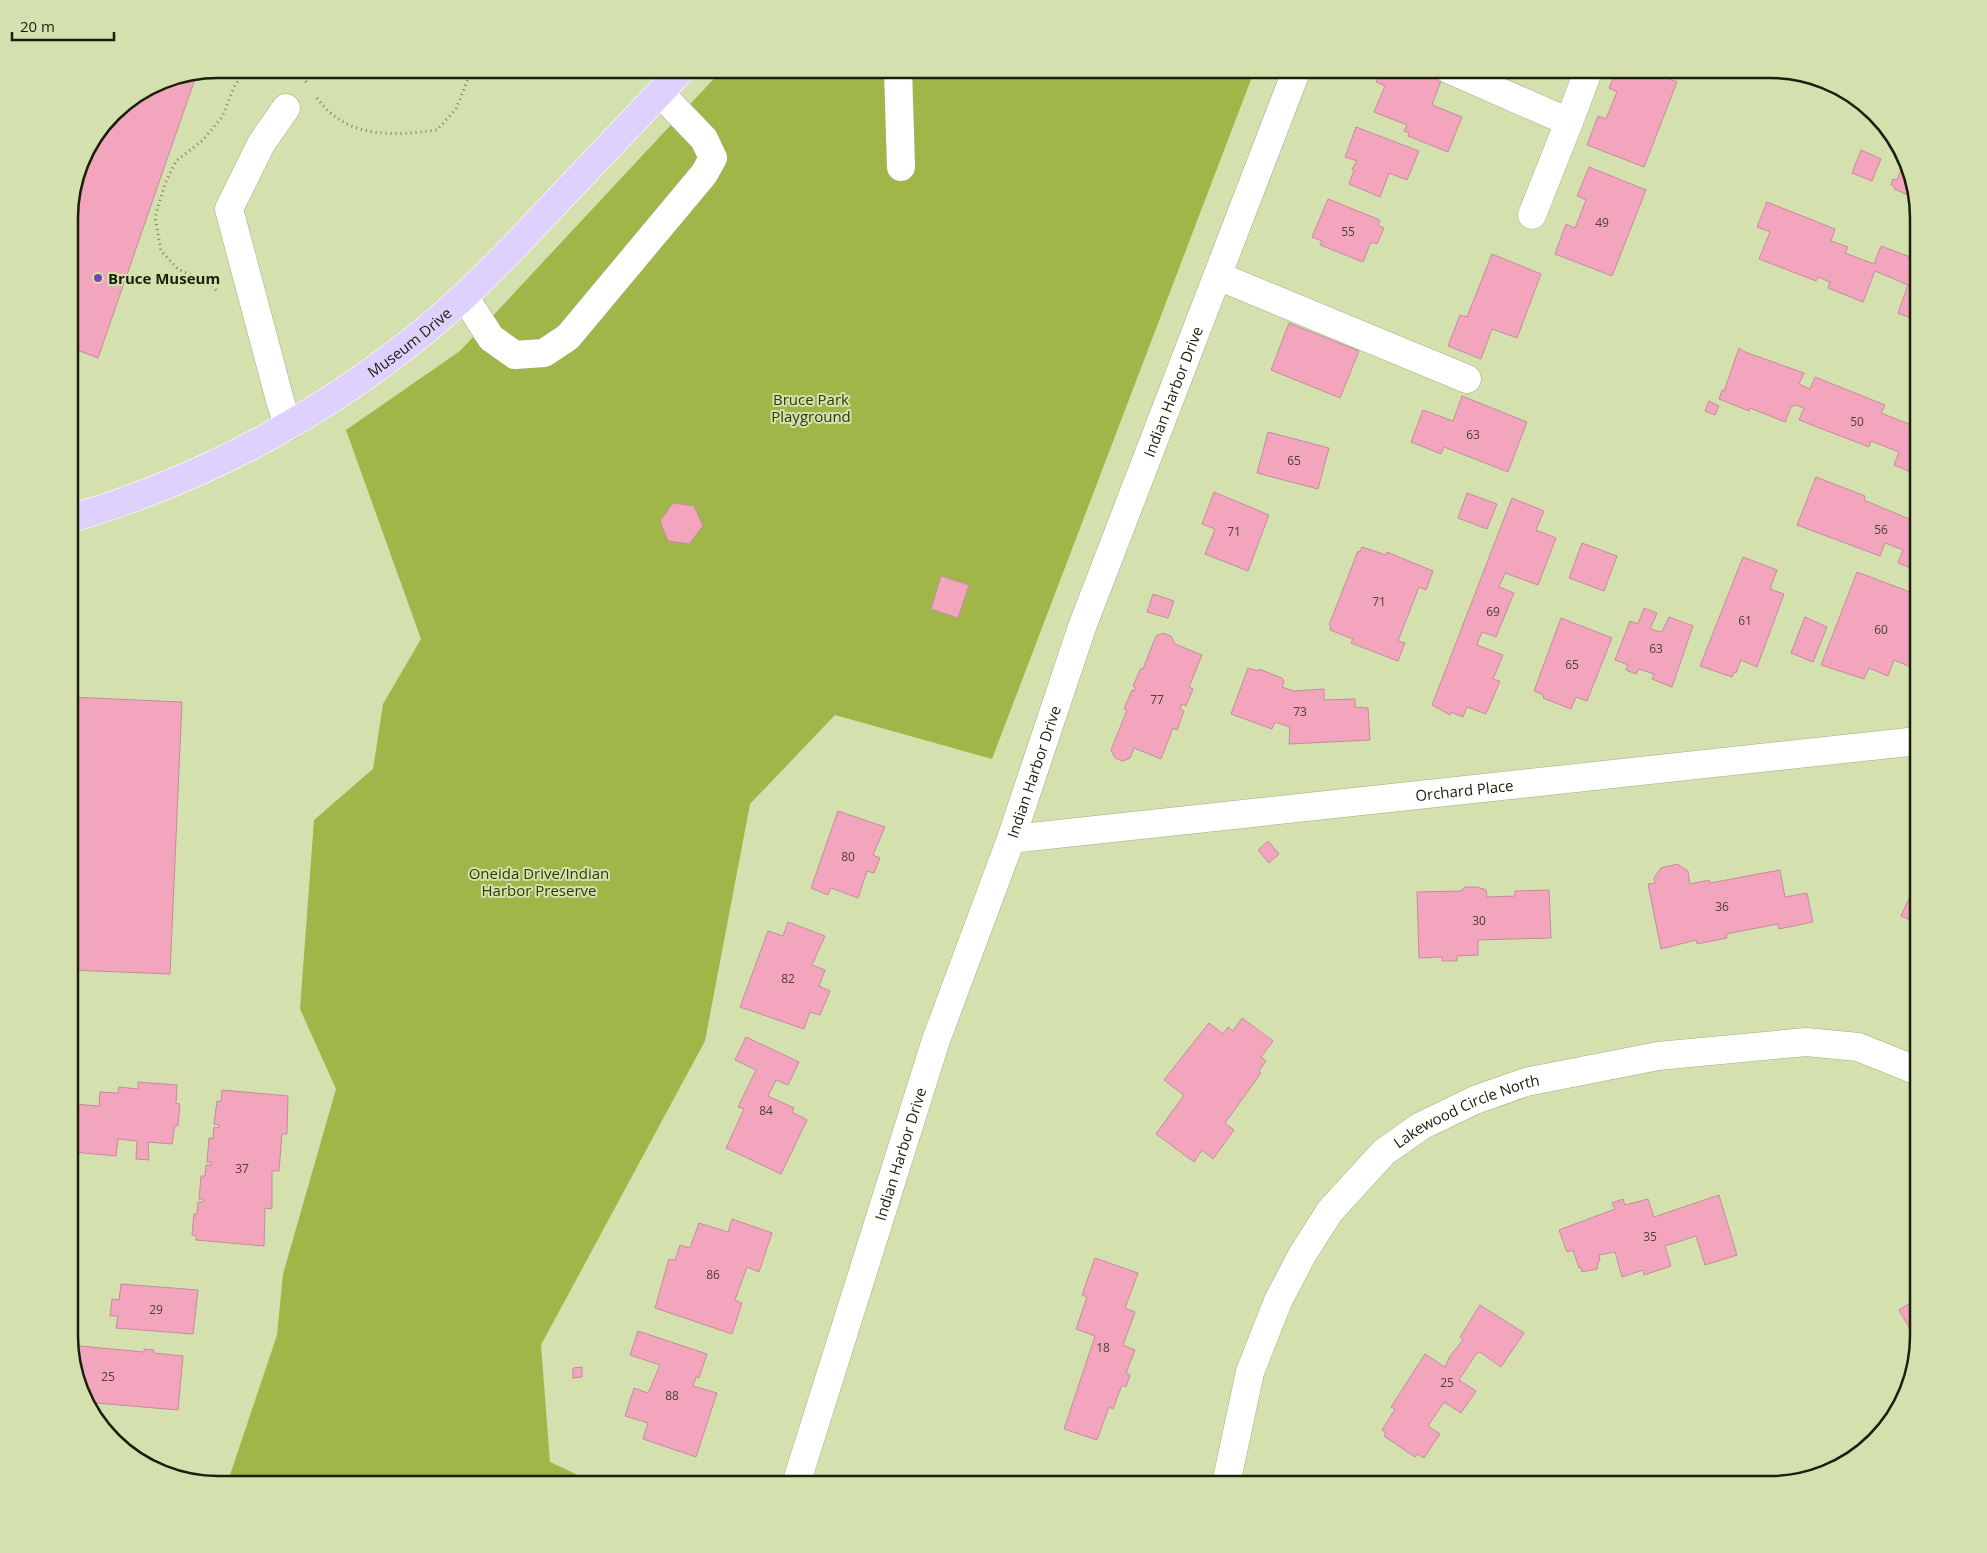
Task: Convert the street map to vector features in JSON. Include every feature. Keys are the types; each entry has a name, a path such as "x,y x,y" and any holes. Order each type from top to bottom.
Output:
{"main road":[{"name":"Museum Drive","path":"78,516 171,484 289,426 426,330 464,296 531,230 674,78"}],"street":[{"path":"898,78 900,167"},
{"name":"Indian Harbor Drive","path":"799,1476 936,1040 1011,839 1082,627 1294,78"},
{"path":"1469,78 1569,122"},
{"path":"1532,215 1586,78"},
{"path":"464,296 491,338 516,355 544,353 568,337 704,174 713,158 704,139 660,93"},
{"path":"286,108 260,144 229,209 281,404 289,426"},
{"path":"1218,276 1467,379"},
{"name":"Orchard Place","path":"1011,839 1910,742"},
{"name":"Lakewood Circle North","path":"1228,1476 1250,1372 1278,1301 1302,1255 1330,1211 1384,1152 1421,1126 1475,1100 1526,1082 1658,1056 1806,1042 1858,1047 1910,1068"}],"path":[{"path":"303,78 308,85"},
{"path":"314,93 325,110 356,130 400,135 437,130 456,109 468,78"}],"green space":[{"path":"715,78 1252,78 992,759 835,715 750,804 705,1041 541,1345 550,1462 580,1476 230,1476 277,1335 283,1274 336,1089 300,1009 314,820 373,769 383,704 421,639 346,430 460,351"}],"building":[{"path":"1378,78 1442,78 1432,105 1462,117 1448,152 1408,136 1409,133 1404,131 1407,125 1374,112 1385,86 1376,82"},
{"path":"1613,78 1667,78 1677,82 1644,167 1587,145 1598,116 1606,119 1617,92 1609,88"},
{"name":"Bruce Museum","path":"195,80 98,358 78,350 78,208 82,181 92,155 106,132 118,118 147,96 172,85"},
{"path":"1356,127 1419,151 1407,180 1389,173 1380,197 1349,184 1354,170 1352,169 1357,161 1345,157"},
{"path":"1861,150 1881,159 1872,181 1852,173"},
{"path":"1589,167 1646,190 1612,276 1555,254 1566,224 1575,228 1586,200 1577,196"},
{"path":"1901,170 1908,195 1894,189 1895,187 1891,185 1893,179 1897,180"},
{"path":"1328,199 1380,220 1378,225 1384,228 1377,244 1371,242 1363,262 1320,245 1322,241 1312,237"},
{"path":"1767,202 1835,229 1831,241 1848,247 1845,253 1874,264 1881,246 1910,257 1910,318 1898,313 1908,285 1875,271 1863,302 1828,288 1830,282 1818,277 1816,281 1759,259 1770,232 1757,227"},
{"path":"1492,254 1541,274 1517,338 1492,329 1481,359 1448,346 1460,315 1467,317"},
{"path":"1289,323 1359,351 1340,398 1271,370"},
{"path":"1739,348 1745,352 1804,373 1799,384 1810,389 1815,377 1885,405 1881,413 1909,424 1910,420 1910,472 1894,465 1899,452 1871,441 1869,447 1799,420 1804,408 1795,405 1791,407 1785,422 1750,408 1749,411 1719,399 1722,390 1724,391"},
{"path":"1462,396 1527,422 1508,472 1444,447 1441,454 1411,442 1423,410 1453,421"},
{"path":"1709,401 1719,406 1715,415 1705,411"},
{"path":"1268,432 1329,448 1318,489 1257,473"},
{"path":"1816,477 1865,496 1864,500 1910,519 1910,568 1898,563 1903,550 1885,543 1880,556 1797,525"},
{"path":"1214,492 1269,515 1248,571 1205,554 1215,529 1202,524"},
{"path":"1467,493 1497,504 1487,529 1458,518"},
{"path":"1512,498 1544,511 1536,530 1556,538 1538,585 1505,573 1499,587 1514,593 1496,637 1482,632 1477,645 1503,655 1493,679 1500,681 1486,714 1467,707 1463,717 1451,712 1450,715 1432,705"},
{"path":"673,503 694,506 703,526 689,544 668,541 660,521"},
{"path":"1582,543 1617,556 1604,591 1569,578"},
{"path":"1362,547 1386,555 1387,552 1433,571 1426,590 1419,587 1398,641 1405,643 1398,661 1351,643 1353,639 1330,630 1331,626 1329,625 1358,551 1360,552"},
{"path":"1743,557 1777,570 1770,589 1784,594 1757,667 1741,660 1736,673 1734,672 1732,677 1700,666"},
{"path":"1857,572 1910,592 1910,667 1894,660 1888,676 1869,668 1864,679 1821,665"},
{"path":"941,576 969,585 958,618 931,609"},
{"path":"1153,594 1174,601 1168,618 1147,612"},
{"path":"1644,608 1657,613 1650,629 1662,632 1669,617 1693,626 1672,687 1652,679 1654,674 1639,669 1636,674 1626,670 1628,665 1615,660 1630,621 1638,624"},
{"path":"1805,617 1827,627 1813,662 1791,653"},
{"path":"1561,618 1612,638 1587,701 1576,697 1571,709 1543,698 1544,695 1534,691"},
{"path":"1163,633 1171,636 1175,644 1202,655 1189,687 1193,689 1186,706 1182,704 1180,709 1184,711 1177,730 1173,728 1161,759 1134,748 1130,758 1123,761 1115,758 1111,750 1127,710 1124,709 1132,690 1134,691 1136,688 1133,686 1141,668 1143,669 1156,636"},
{"path":"1248,668 1258,671 1259,669 1282,678 1284,681 1282,687 1294,691 1324,689 1324,700 1355,699 1355,707 1368,708 1370,740 1289,744 1290,727 1275,722 1272,729 1231,714"},
{"path":"78,697 182,702 170,974 78,970"},
{"path":"838,811 885,827 873,855 880,858 874,873 867,871 858,898 831,888 828,895 811,888"},
{"path":"1268,841 1279,854 1269,863 1258,850"},
{"path":"1677,864 1688,871 1690,884 1709,880 1710,883 1780,870 1785,897 1807,893 1813,922 1779,929 1778,924 1726,934 1727,938 1697,944 1696,940 1661,949 1648,884 1655,883 1654,878 1661,868"},
{"path":"1465,887 1477,887 1486,890 1487,897 1515,896 1515,891 1549,890 1551,938 1478,940 1478,955 1457,956 1457,961 1442,961 1442,957 1419,958 1417,892 1461,891"},
{"path":"1910,896 1910,920 1901,916"},
{"path":"788,922 825,936 812,965 825,970 819,986 830,991 820,1015 810,1012 804,1029 740,1007 768,931 783,936"},
{"path":"1242,1018 1273,1041 1261,1057 1266,1061 1259,1071 1261,1073 1225,1123 1234,1130 1213,1159 1202,1150 1194,1162 1156,1134 1184,1095 1164,1080 1209,1023 1223,1034 1228,1027 1233,1031"},
{"path":"746,1037 799,1062 788,1085 776,1080 768,1096 794,1108 792,1112 807,1120 781,1174 726,1148 744,1109 738,1107 756,1070 735,1060"},
{"path":"138,1082 177,1085 176,1103 180,1104 178,1126 175,1125 172,1144 148,1142 149,1160 136,1159 137,1141 118,1139 116,1156 78,1152 78,1104 99,1106 100,1092 118,1093 119,1087 138,1089"},
{"path":"222,1090 288,1096 287,1134 282,1134 279,1171 272,1171 272,1209 265,1208 264,1246 196,1240 196,1236 192,1235 194,1214 197,1214 198,1202 203,1202 204,1199 199,1199 201,1176 205,1176 206,1165 211,1165 211,1162 207,1162 209,1138 213,1139 214,1127 219,1128 219,1125 214,1124 217,1101 221,1102"},
{"path":"1719,1195 1737,1255 1705,1265 1696,1236 1665,1246 1671,1266 1644,1275 1643,1270 1622,1277 1615,1252 1599,1255 1600,1261 1598,1262 1597,1269 1582,1272 1573,1250 1567,1252 1559,1230 1615,1209 1612,1203 1623,1199 1625,1205 1648,1199 1654,1217"},
{"path":"732,1219 772,1233 759,1272 747,1267 735,1300 742,1303 732,1334 655,1308 669,1259 675,1260 680,1245 690,1248 699,1223 728,1232"},
{"path":"1095,1258 1138,1273 1125,1308 1135,1312 1123,1345 1135,1350 1126,1373 1130,1375 1126,1387 1122,1385 1113,1409 1109,1407 1097,1440 1064,1429 1095,1336 1076,1329 1087,1297 1082,1295"},
{"path":"121,1284 198,1290 193,1334 116,1328 118,1316 110,1316 112,1299 119,1300"},
{"path":"1910,1303 1910,1329 1899,1310"},
{"path":"1480,1305 1524,1333 1501,1367 1480,1352 1476,1354 1459,1380 1476,1391 1461,1413 1444,1402 1428,1426 1440,1434 1424,1458 1417,1454 1415,1457 1384,1436 1386,1433 1382,1430 1395,1409 1391,1407 1425,1354 1445,1367 1450,1356 1463,1340 1460,1337"},
{"path":"638,1331 707,1354 699,1378 696,1377 693,1386 717,1393 696,1457 643,1439 648,1423 625,1416 634,1388 648,1393 660,1365 630,1355"},
{"path":"78,1346 144,1352 144,1349 154,1350 154,1353 183,1356 178,1410 95,1403 82,1372"},
{"path":"582,1367 582,1377 573,1378 573,1368"}],"place":[{"name":"Bruce Museum","path":"98,278"}],"park label":[{"name":"Bruce Park Playground","path":"811,408"},
{"name":"Oneida Drive/Indian Harbor Preserve","path":"539,882"}]}
